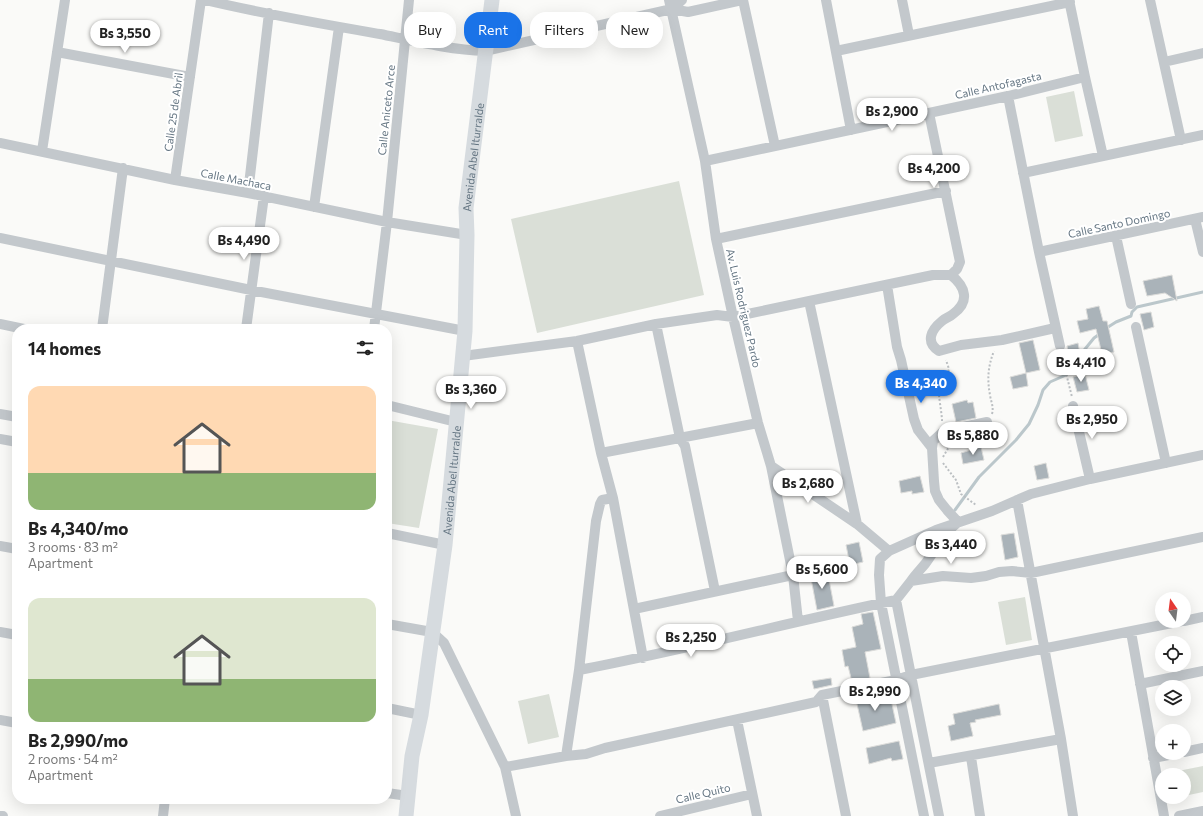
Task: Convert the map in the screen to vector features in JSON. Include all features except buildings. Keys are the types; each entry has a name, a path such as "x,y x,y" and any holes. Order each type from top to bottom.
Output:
{"street":[{"path":"42,151 65,0"},
{"name":"Calle 25 de Abril","path":"175,180 201,0"},
{"path":"205,0 248,5 268,13 404,39"},
{"name":"Calle Aniceto Arce","path":"408,12 409,0"},
{"name":"Avenida Abel Iturralde","path":"406,816 412,756 421,715 445,545 465,331 467,235 466,208 492,0"},
{"path":"455,48 472,51 485,51 682,0"},
{"path":"670,4 688,12 742,0 775,146"},
{"path":"826,0 851,130"},
{"path":"902,0 909,35"},
{"path":"1150,0 1182,140"},
{"path":"836,51 1069,1 1103,156"},
{"name":"Av. Luis Rodriguez Pardo","path":"670,4 705,160 716,239 733,317 758,423 771,466 793,576 798,621"},
{"path":"248,193 268,13"},
{"path":"314,207 339,27"},
{"name":"Calle Aniceto Arce","path":"375,324 387,222 404,48"},
{"path":"56,52 190,77"},
{"path":"1164,62 1203,53"},
{"name":"Calle Antofagasta","path":"705,160 1008,96 1085,77"},
{"path":"1008,96 1039,252 1060,346"},
{"path":"463,356 577,341 656,324 717,315 733,317 933,275 951,275 957,269 960,262 929,113"},
{"path":"1023,173 1203,135"},
{"name":"Calle Machaca","path":"0,143 175,180 264,196 387,222 467,235"},
{"path":"103,324 123,168"},
{"path":"716,239 946,191"},
{"path":"247,324 264,196"},
{"path":"1199,218 1203,252"},
{"name":"Calle Santo Domingo","path":"1039,252 1199,218"},
{"path":"1116,236 1131,304"},
{"path":"0,238 251,290 465,331"},
{"path":"951,275 964,290 964,301 954,314 942,321 933,330 930,336 931,344 939,351 967,344 1002,340 1055,328"},
{"path":"887,285 897,347 910,405 918,430 932,448"},
{"path":"809,301 857,524"},
{"path":"0,324 12,326"},
{"path":"656,324 680,438 685,446 715,591"},
{"path":"1136,327 1166,463"},
{"path":"577,341 601,453 613,498 643,658"},
{"path":"392,406 456,422"},
{"path":"1073,406 1090,479"},
{"path":"0,414 12,417"},
{"path":"958,522 939,500 935,491 932,448 933,441 944,431 987,422"},
{"path":"601,453 758,423"},
{"path":"0,439 12,441"},
{"path":"924,816 881,603 878,575 880,559 889,551 936,530 992,511 1031,494 1090,479 1203,455"},
{"path":"771,466 857,524 889,551"},
{"path":"566,756 579,670 596,521 602,500 613,498"},
{"path":"1016,500 1045,649 1073,816"},
{"path":"579,670 643,658 798,621 896,600 926,563 939,541 950,528 958,522"},
{"path":"392,534 445,545"},
{"path":"911,581 943,576 971,578 1012,570 1031,574 1203,537"},
{"path":"0,546 12,548"},
{"path":"634,609 793,576"},
{"path":"896,600 930,763 939,816"},
{"path":"1191,619 1203,617"},
{"path":"392,625 432,632 444,642 505,767 516,816"},
{"path":"505,767 586,754 605,748 737,720 816,702 822,695 896,680 911,675 1155,627"},
{"path":"0,632 12,635"},
{"path":"1131,632 1164,816"},
{"path":"1140,684 1203,671"},
{"path":"822,695 846,816"},
{"path":"392,709 421,715"},
{"path":"0,720 12,722"},
{"path":"737,720 757,816"},
{"path":"930,763 970,757 1061,739"},
{"path":"1191,751 1203,748"},
{"path":"970,757 980,816"},
{"path":"392,793 408,796"},
{"name":"Calle Quito","path":"660,816 752,794"},
{"path":"163,816 164,804"},
{"path":"1179,816 1203,811"}],"path":[{"path":"987,422 993,413 988,372 996,346 1002,340"},
{"path":"1060,346 1064,357 1063,361 1073,406"},
{"path":"940,434 942,413 938,395 949,369 946,362 947,349"},
{"path":"955,438 944,454 942,462 956,480 960,494 970,501"}],"shaded area":[{"path":"1074,91 1083,136 1055,142 1046,97"},
{"path":"679,181 704,295 537,333 511,219"},
{"path":"392,421 438,429 419,528 392,524"},
{"path":"1025,597 1032,640 1006,645 998,602"},
{"path":"549,694 559,737 528,744 518,701"},
{"path":"1203,766 1203,792 1191,795 1191,768"}],"waterway":[{"path":"1105,329 1116,322 1131,316 1132,312 1137,307 1203,292"},
{"path":"955,510 979,477 1016,440 1029,424 1043,390 1050,382 1066,375 1069,370 1067,364 1069,360 1081,354 1094,338 1101,333"}]}
